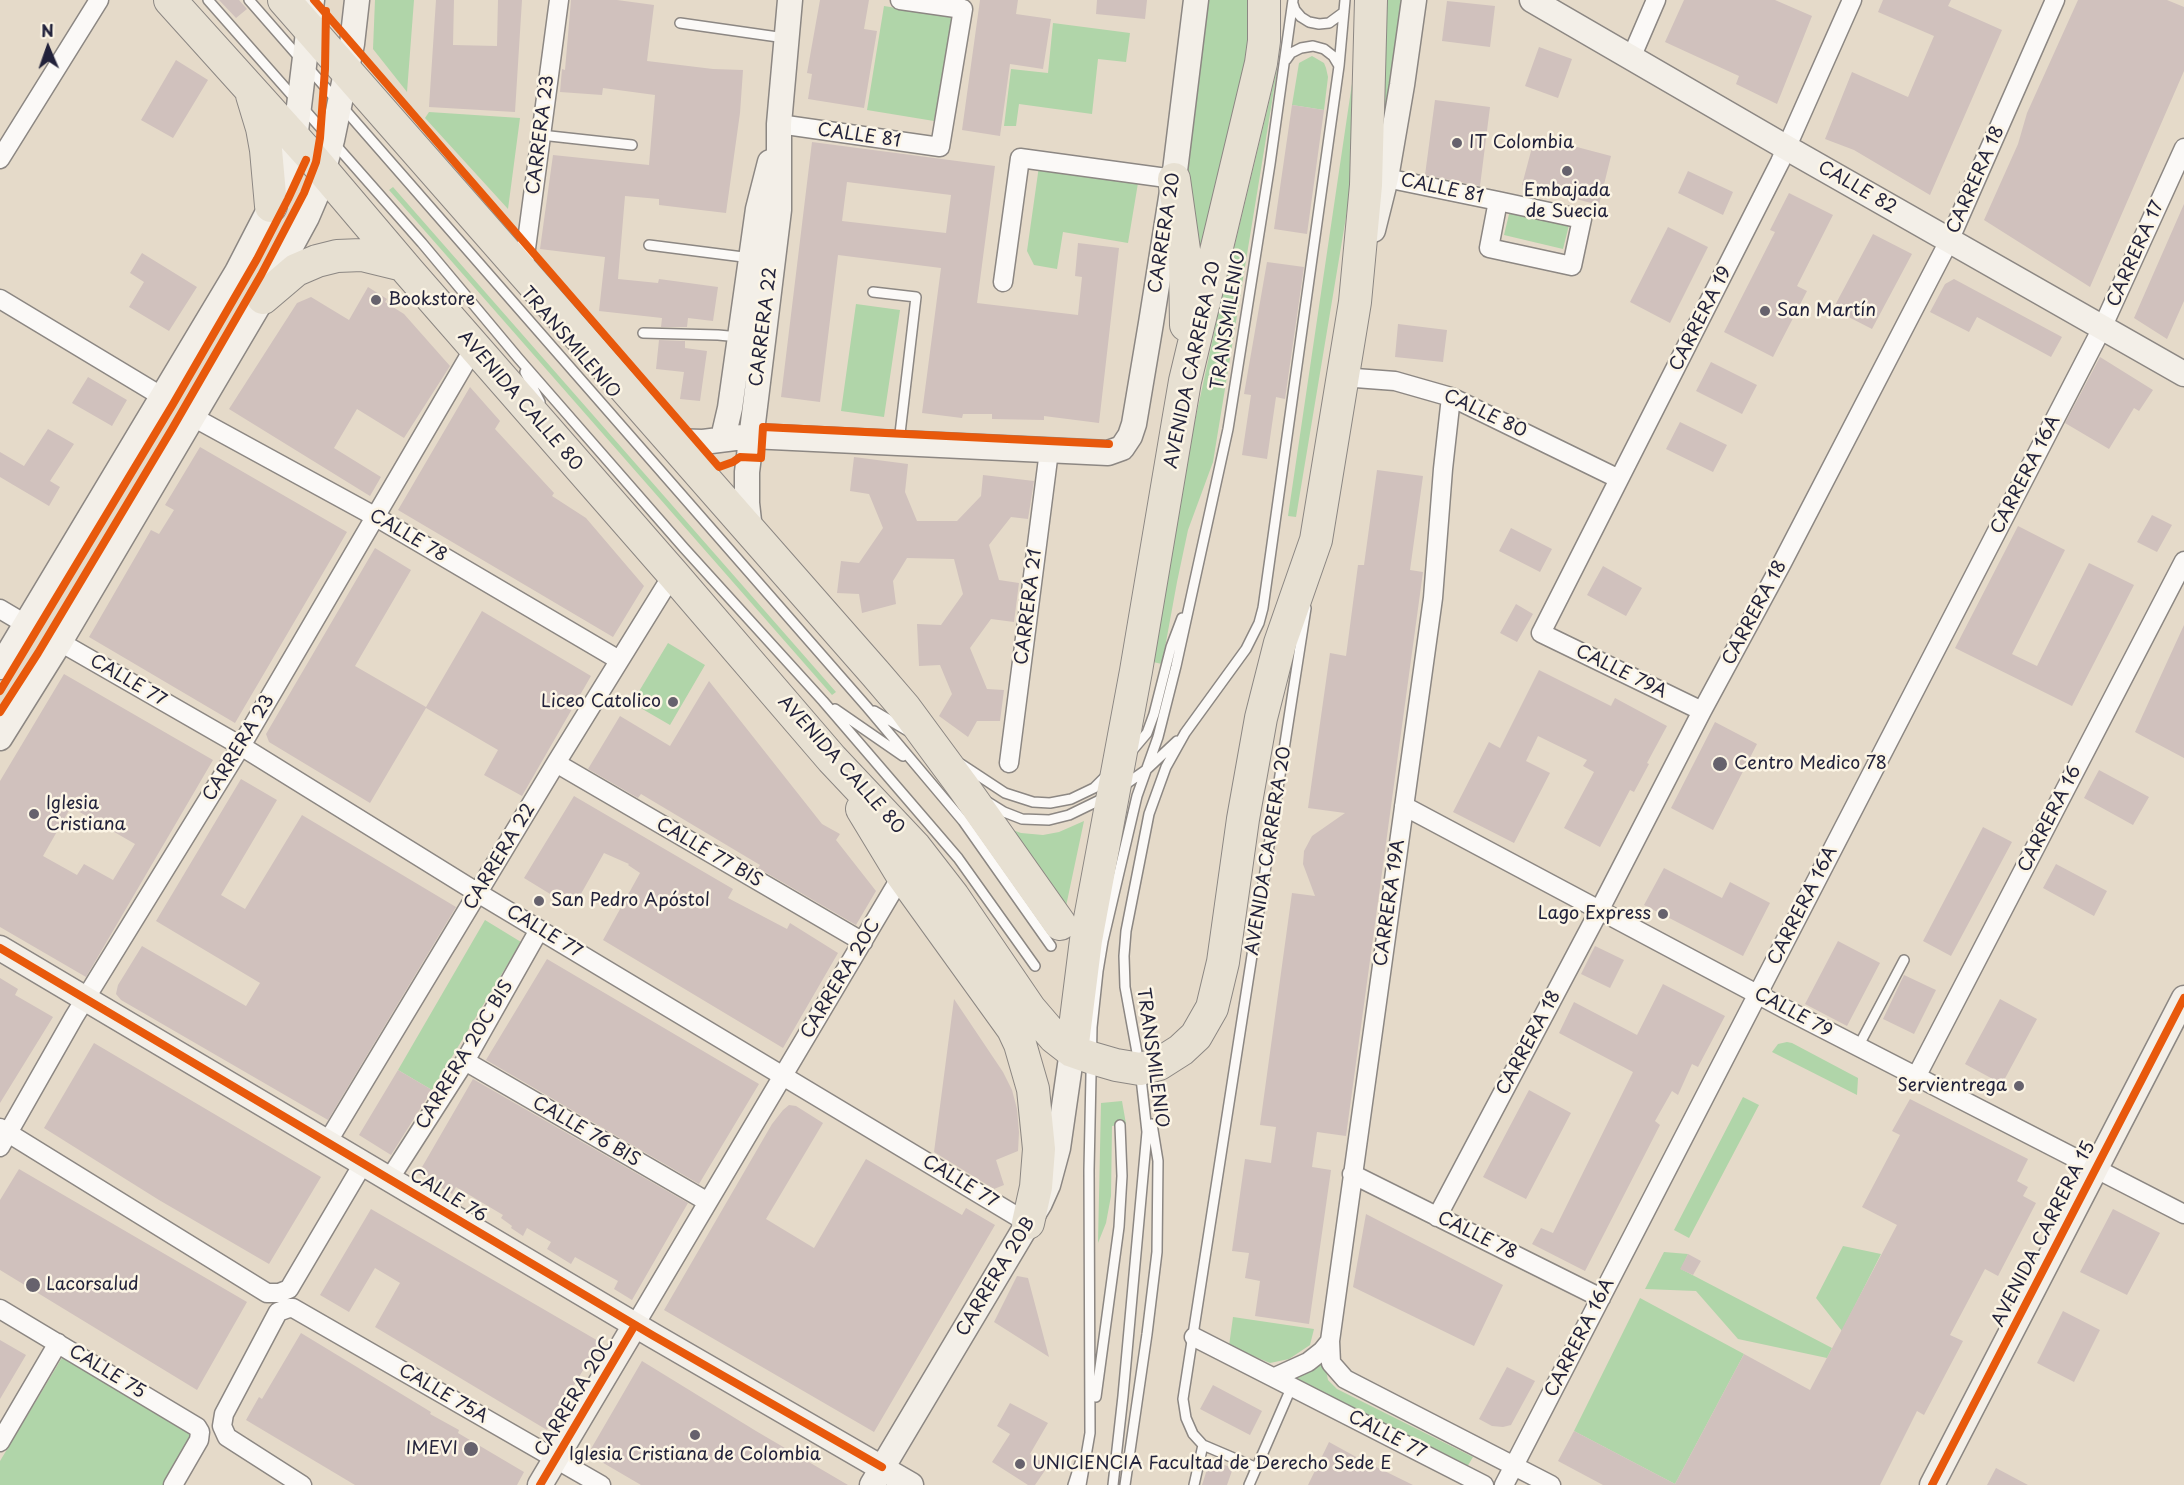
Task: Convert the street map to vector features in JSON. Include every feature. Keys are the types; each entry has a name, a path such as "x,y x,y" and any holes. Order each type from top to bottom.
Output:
{"highway":[{"name":"AVENIDA CALLE 80","path":"170,0 296,139 474,348 832,759 915,847 953,896 1039,1021 1053,1037 1082,1054 1116,1065 1140,1069"},
{"path":"284,0 310,13 346,72 890,691 926,760 954,783 1055,935"},
{"name":"AVENIDA CARRERA 20","path":"1082,1054 1086,940 1126,776 1136,671 1185,381 1261,63 1265,24 1283,0"},
{"name":"AVENIDA CARRERA 20","path":"1316,540 1355,302 1366,185 1358,6"},
{"path":"250,88 266,150 271,206"},
{"path":"1174,180 1185,257 1185,381"},
{"path":"263,298 296,270 337,256 355,254 403,265"},
{"path":"1140,1069 1159,1064 1181,1050 1196,1036 1212,1008 1223,962 1260,718 1280,643 1316,540"},
{"path":"832,759 902,875 1013,1029 1020,1044 1033,1089 1039,1149 1036,1187 1028,1223"}],"main road":[{"path":"0,738 60,642 193,417 263,298 307,217 324,172 332,140 346,72 357,0"},
{"name":"CARRERA 22","path":"750,530 746,486 779,210 779,124 790,0"},
{"name":"CARRERA 20","path":"1049,451 1108,453 1126,445 1134,424 1174,180 1196,0"},
{"name":"AVENIDA CARRERA 20","path":"1355,302 1386,178 1414,0"},
{"name":"CALLE 82","path":"1532,0 2184,374"},
{"path":"0,668 237,272 271,206 296,139 310,13"},
{"name":"CARRERA 22","path":"723,438 730,408 758,209 779,124"},
{"path":"670,441 703,442 751,436 1049,451"},
{"name":"CALLE 76","path":"0,948 635,1325 877,1476 911,1485"},
{"name":"AVENIDA CARRERA 15","path":"1932,1485 2184,998"},
{"name":"CARRERA 20B","path":"877,1476 1044,1194 1082,1054"},
{"name":"CARRERA 20C","path":"540,1485 635,1325"}],"street":[{"path":"0,159 99,0"},
{"name":"CARRERA 23","path":"523,271 559,0"},
{"name":"CALLE 81","path":"779,124 940,147 963,9 900,0"},
{"path":"1631,58 1656,0"},
{"name":"CARRERA 19","path":"1541,633 1787,148 1852,0"},
{"name":"CARRERA 18","path":"1437,1216 1782,563 1949,241 2055,0"},
{"name":"CARRERA 17","path":"2102,328 2184,148"},
{"path":"1003,282 1020,158 1174,180"},
{"name":"CALLE 81","path":"1386,178 1498,201 1582,219 1572,266 1489,248 1498,201"},
{"path":"0,299 161,396"},
{"name":"CARRERA 16A","path":"1504,1485 2102,328"},
{"name":"CARRERA 23","path":"3,1136 241,746 474,348"},
{"name":"CALLE 80","path":"1342,377 1395,381 1451,397 1620,478"},
{"name":"CARRERA 19A","path":"1330,1341 1433,598 1451,397"},
{"name":"CALLE 78","path":"193,417 376,517 620,660"},
{"name":"CARRERA 21","path":"1010,763 1049,451"},
{"name":"CARRERA 16","path":"1916,1077 2184,561"},
{"name":"CARRERA 22","path":"328,1141 673,574"},
{"path":"0,609 27,625"},
{"name":"CALLE 79A","path":"1541,633 1702,711"},
{"name":"CALLE 77","path":"60,642 241,746 539,930 1028,1223"},
{"name":"CALLE 77 BIS","path":"556,763 862,942"},
{"name":"CALLE 79","path":"1404,807 1858,1047 2184,1214"},
{"name":"CARRERA 20C","path":"635,1325 902,875"},
{"name":"CARRERA 20C BIS","path":"390,1178 465,1061 539,930"},
{"name":"CALLE 76 BIS","path":"465,1061 708,1202"},
{"name":"CALLE 75A","path":"3,1136 267,1293 601,1485"},
{"path":"302,1485 227,1437 222,1426 224,1414 278,1312 281,1301 363,1162"},
{"name":"CALLE 78","path":"1352,1174 1601,1298"},
{"name":"CALLE 75","path":"0,1309 197,1427 200,1435 198,1444 173,1485"},
{"name":"CALLE 77","path":"1194,1337 1484,1485"},
{"path":"1275,1377 1308,1362 1322,1352 1330,1341"},
{"name":"CALLE 77","path":"1330,1341 1331,1363 1336,1371 1345,1378 1551,1485"},
{"path":"0,1442 58,1343"}],"lane":[{"name":"TRANSMILENIO","path":"208,0 300,102 684,548 823,701 958,858 1035,966"},
{"name":"TRANSMILENIO","path":"249,0 867,707 926,760 963,821 1055,935"},
{"name":"TRANSMILENIO","path":"823,701 926,760 1033,802 1060,802 1126,776 1164,717 1228,429 1285,62 1283,0"},
{"path":"1283,0 1310,22 1329,23 1358,6"},
{"path":"1345,0 1358,6"},
{"path":"1185,733 1228,677 1246,649 1259,623 1263,608 1339,66 1358,6"},
{"path":"680,24 787,38"},
{"path":"1285,62 1291,53 1313,46 1333,56 1339,66"},
{"path":"541,135 632,145"},
{"path":"649,245 751,258"},
{"path":"873,292 916,297 899,444"},
{"path":"643,333 718,335 740,338"},
{"name":"TRANSMILENIO","path":"519,359 564,451"},
{"name":"AVENIDA CARRERA 20","path":"1203,1445 1189,1426 1183,1399 1274,811 1298,674 1316,540"},
{"name":"TRANSMILENIO","path":"1126,776 1154,714 1171,647 1195,581"},
{"name":"TRANSMILENIO","path":"867,707 926,760"},
{"name":"TRANSMILENIO","path":"954,783 1004,812 1022,819 1069,815 1090,807 1126,776 1185,733"},
{"name":"TRANSMILENIO","path":"1113,1485 1147,1156 1140,1069 1125,987 1126,931 1149,814 1166,767 1185,733"},
{"path":"1858,1047 1904,960"},
{"path":"1073,1485 1090,1432 1091,1294 1082,1054"},
{"name":"TRANSMILENIO","path":"1125,1485 1157,1252 1158,1161 1152,1124"},
{"path":"1081,1485 1119,1227 1122,1176 1120,1125"},
{"path":"1249,1485 1292,1386"},
{"path":"1194,1485 1203,1445 1257,1468"}],"green space":[{"path":"375,0 414,0 407,92 373,49"},
{"path":"1208,0 1252,0 1254,24 1196,282 1184,165"},
{"path":"1385,0 1404,0 1382,143"},
{"path":"884,6 952,17 934,121 867,110"},
{"path":"1053,23 1130,33 1126,62 1098,59 1092,114 1019,104 1016,126 1004,126 1011,69 1048,73"},
{"path":"1312,56 1324,63 1328,77 1324,110 1292,105 1299,63"},
{"path":"1278,65 1213,462 1188,530 1162,664 1153,662 1168,545 1218,315"},
{"path":"1354,70 1355,138 1350,193 1296,517 1288,516"},
{"path":"429,112 520,118 508,209 425,118"},
{"path":"1039,166 1138,183 1128,243 1063,232 1057,269 1034,265 1027,251"},
{"path":"393,187 836,692 832,695 389,190"},
{"path":"1510,210 1569,225 1563,249 1504,235"},
{"path":"856,304 900,310 884,417 841,411"},
{"path":"668,643 705,665 670,725 632,703"},
{"path":"1084,821 1065,911 1001,826 1021,833 1043,835 1059,832"},
{"path":"485,920 521,942 432,1090 398,1070"},
{"path":"1787,1042 1858,1078 1857,1095 1772,1052 1778,1044"},
{"path":"1743,1097 1759,1105 1689,1238 1674,1230"},
{"path":"1122,1101 1126,1124 1112,1126 1111,1196 1106,1223 1098,1243 1101,1103"},
{"path":"1843,1246 1881,1254 1842,1331 1816,1298"},
{"path":"1664,1252 1688,1254 1681,1269 1832,1348 1827,1358 1738,1339 1696,1291 1645,1289"},
{"path":"1640,1298 1744,1354 1675,1484 1574,1431"},
{"path":"1233,1317 1314,1329 1310,1345 1289,1359 1270,1363 1229,1346"},
{"path":"63,1356 195,1433 164,1485 0,1485 0,1461"},
{"path":"1324,1361 1328,1380 1337,1389 1473,1457 1467,1467 1294,1380"}],"building":[{"path":"219,0 239,0 247,9 236,18"},
{"path":"436,0 454,0 453,45 497,46 498,0 522,0 515,112 429,107"},
{"path":"571,0 617,0 654,5 647,61 713,69 743,70 740,113 726,213 659,205 659,199 625,196 618,279 658,283 659,279 718,287 713,321 688,318 687,327 661,327 662,318 599,311 605,257 540,249 553,155 649,165 655,95 603,88 602,95 560,92 562,69 565,70"},
{"path":"820,0 869,0 864,29 877,31 864,108 808,99 812,74 807,73"},
{"path":"980,0 1018,0 1016,14 1051,19 1043,69 1010,64 1000,136 962,130"},
{"path":"1097,0 1147,0 1145,19 1096,14"},
{"path":"1684,0 1775,0 1812,16 1777,104 1736,84 1739,76 1665,42"},
{"path":"1883,0 1951,0 1948,6 2002,30 1930,195 1854,150 1825,139 1852,72 1908,97 1934,36 1878,12"},
{"path":"2078,0 2167,0 2184,7 2184,71 2090,287 1984,220 2018,144 2027,113"},
{"path":"1447,1 1495,6 1490,47 1442,41"},
{"path":"1539,47 1572,59 1558,98 1525,86"},
{"path":"176,60 208,80 173,138 141,120"},
{"name":"IT Colombia","path":"1435,100 1490,107 1480,186 1425,175"},
{"path":"1292,105 1324,110 1307,234 1274,229"},
{"name":"Embajada de Suecia","path":"1535,136 1611,156 1599,205 1522,185"},
{"path":"812,142 995,166 977,303 1078,315 1082,277 1075,276 1078,243 1119,248 1099,423 1044,416 1044,420 992,419 992,414 963,414 962,418 922,413 941,268 838,255 820,402 781,397","holes":["847,182 951,195 946,233 842,221"]},
{"path":"1688,171 1733,192 1723,215 1678,193"},
{"name":"San Martín","path":"1789,193 1833,215 1797,286 1807,291 1773,357 1724,332 1775,232 1770,230"},
{"path":"2184,204 2184,301 2167,339 2134,318"},
{"path":"1668,227 1708,247 1670,323 1630,302"},
{"path":"1873,234 1912,254 1872,329 1833,309"},
{"path":"142,253 197,287 169,331 129,307 144,282 130,273"},
{"path":"1267,262 1304,267 1285,399 1276,397 1267,459 1242,455 1251,395 1244,394"},
{"path":"1954,279 2062,337 2051,357 1977,317 1969,332 1930,312 1945,284"},
{"path":"368,287 387,299 385,302 404,314 450,366 404,438 357,409 334,448 381,477 370,496 229,409 297,303 311,297 349,320"},
{"path":"1398,324 1447,330 1443,362 1395,357"},
{"path":"659,340 685,341 685,348 707,351 700,401 680,399 684,372 656,369"},
{"path":"2100,357 2153,390 2139,411 2134,408 2109,449 2065,423"},
{"path":"1711,362 1757,385 1742,414 1696,391"},
{"path":"88,377 127,400 112,426 72,403"},
{"path":"470,387 500,421 495,429 554,493 552,496 586,518 644,586 613,637 398,510"},
{"path":"1680,422 1727,445 1713,472 1666,449"},
{"path":"48,429 74,444 50,481 60,487 49,506 0,477 0,452 24,466"},
{"path":"200,447 347,532 235,723 89,637 151,530 159,534 174,510 165,505"},
{"path":"854,457 908,464 905,492 917,521 957,521 981,496 983,475 1034,481 1028,519 1011,517 989,545 999,580 1019,583 1014,622 991,619 970,648 987,689 1004,690 1000,721 977,721 968,737 939,716 952,694 940,665 919,666 917,624 941,625 963,594 954,559 907,558 893,581 896,604 862,613 859,594 837,593 841,561 859,563 883,528 869,494 850,491"},
{"path":"1377,470 1423,476 1410,570 1423,572 1346,1136 1317,1132 1312,1167 1331,1170 1309,1324 1255,1316 1260,1281 1245,1278 1249,1253 1232,1251 1245,1159 1271,1163 1276,1127 1260,1125 1292,893 1315,896 1303,864 1304,851 1312,836 1345,813 1308,808 1330,653 1346,656 1358,565 1364,565"},
{"path":"2152,515 2172,525 2157,552 2137,542"},
{"path":"2018,526 2065,550 2012,654 2037,666 2089,563 2134,585 2072,706 1955,648"},
{"path":"1511,528 1552,549 1540,572 1499,551"},
{"path":"375,548 411,570 355,666 426,707 482,611 591,676 522,796 484,775 498,750 426,708 370,803 269,742 266,734"},
{"path":"1603,566 1642,588 1626,616 1587,595"},
{"path":"1516,604 1533,614 1517,642 1500,633"},
{"path":"2184,625 2184,758 2135,732"},
{"path":"1539,670 1611,706 1615,698 1667,726 1634,792 1630,790 1600,847 1564,828 1594,772 1583,766 1587,760 1538,736 1526,761 1550,773 1514,843 1453,812 1489,742 1500,748"},
{"path":"64,674 213,760 86,977 0,927 0,781","holes":["71,807 135,844 113,880 84,864 77,875 43,856"]},
{"path":"709,681 822,824 840,834 836,840 876,891 856,925 758,868 760,865 641,794 638,798 588,769 620,716 670,746"},
{"name":"Centro Medico 78","path":"1715,722 1757,744 1713,830 1671,808"},
{"path":"2099,770 2149,797 2133,825 2084,798"},
{"path":"241,779 277,800 221,895 245,909 302,815 456,907 328,1120 121,1000 116,994 118,985 142,946 246,1006 260,983 156,921"},
{"path":"574,796 733,889 728,898 787,929 790,923 838,953 783,1048 603,940 640,873 629,864 604,853 573,908 524,878"},
{"path":"1983,827 2012,842 1951,956 1923,941"},
{"path":"2056,864 2107,891 2094,916 2043,888"},
{"path":"1664,868 1722,898 1730,882 1770,903 1743,956 1644,905"},
{"path":"1838,941 1880,963 1847,1026 1805,1004"},
{"path":"1595,946 1624,960 1610,988 1581,974"},
{"path":"547,959 759,1084 699,1184 486,1060"},
{"path":"1904,975 1936,990 1914,1034 1883,1019"},
{"path":"0,978 18,989 15,995 53,1017 0,1103"},
{"path":"1663,984 1725,1016 1698,1067 1692,1064 1678,1095 1672,1091 1655,1121 1660,1125 1585,1271 1532,1244 1541,1228 1553,1233 1633,1072 1559,1033 1574,1002 1637,1035"},
{"path":"954,999 1003,1072 1012,1090 1017,1109 1018,1151 996,1160 1004,1185 994,1189 934,1152"},
{"path":"2000,999 2037,1019 2002,1084 1965,1064"},
{"path":"94,1043 321,1177 269,1264 159,1200 44,1128"},
{"path":"398,1070 432,1090 391,1155 359,1135"},
{"path":"473,1079 688,1203 632,1300 614,1289 618,1281 575,1257 571,1264 547,1249 551,1242 527,1228 523,1236 501,1218 503,1215 456,1187 452,1194 418,1174"},
{"path":"1529,1090 1571,1113 1526,1199 1483,1177"},
{"path":"1910,1099 2028,1159 2017,1181 2028,1187 2023,1196 2036,1203 1998,1276 1985,1269 1950,1335 1963,1341 1924,1415 1917,1411 1880,1485 1603,1485 1558,1461 1574,1431 1675,1484 1744,1354 1810,1390 1897,1225 1862,1207 1900,1135 1892,1131"},
{"path":"789,1105 796,1106 823,1123 766,1219 814,1248 866,1159 962,1215 966,1208 995,1225 874,1432 664,1310 772,1124"},
{"path":"19,1169 247,1302 197,1390 0,1270 0,1200"},
{"path":"371,1209 600,1342 547,1430 375,1327 400,1283 375,1268 349,1312 320,1295"},
{"path":"2113,1209 2160,1233 2127,1295 2080,1272"},
{"path":"1366,1214 1503,1285 1474,1346 1353,1287"},
{"path":"1688,1254 1701,1261 1693,1275 1680,1269"},
{"path":"1017,1276 1028,1278 1049,1357 994,1322"},
{"path":"2063,1311 2100,1330 2074,1382 2037,1363"},
{"path":"301,1333 431,1412 430,1414 459,1430 458,1433 524,1472 517,1485 355,1485 246,1420 259,1397 262,1399"},
{"path":"0,1340 26,1355 0,1399"},
{"path":"642,1361 848,1485 641,1485 588,1454"},
{"path":"1507,1367 1535,1381 1511,1425 1492,1426 1479,1419"},
{"path":"1213,1385 1262,1411 1250,1435 1200,1409"},
{"path":"1010,1403 1048,1423 1030,1454 1048,1466 1035,1485 1028,1485 992,1462 1010,1434 997,1426"},
{"path":"1329,1442 1358,1458 1413,1485 1308,1485"},
{"path":"1210,1460 1233,1468 1227,1485 1202,1485"},
{"path":"1996,1468 2028,1485 1987,1485"}],"cycle path":[{"path":"314,0 719,467 740,457 761,458 763,427 1109,444"},
{"path":"0,712 38,653 172,429 261,275 304,193 316,162 320,138 326,11"},
{"path":"0,691 173,404 257,259 306,160"},
{"path":"0,948 652,1335 882,1467"},
{"path":"1932,1485 2184,998"},
{"path":"540,1485 635,1325"}],"place":[{"name":"IT Colombia","path":"1457,143"},
{"name":"Embajada de Suecia","path":"1567,171"},
{"name":"Bookstore","path":"376,300"},
{"name":"San Martín","path":"1765,311"},
{"name":"Liceo Catolico","path":"673,702"},
{"name":"Centro Medico 78","path":"1720,764"},
{"name":"Iglesia Cristiana","path":"34,814"},
{"name":"San Pedro Apóstol","path":"539,901"},
{"name":"Lago Express","path":"1663,914"},
{"name":"Servientrega","path":"2019,1086"},
{"name":"Lacorsalud","path":"33,1285"},
{"name":"Iglesia Cristiana de Colombia","path":"695,1435"},
{"name":"IMEVI","path":"471,1449"},
{"name":"UNICIENCIA Facultad de Derecho Sede E","path":"1020,1464"}]}
